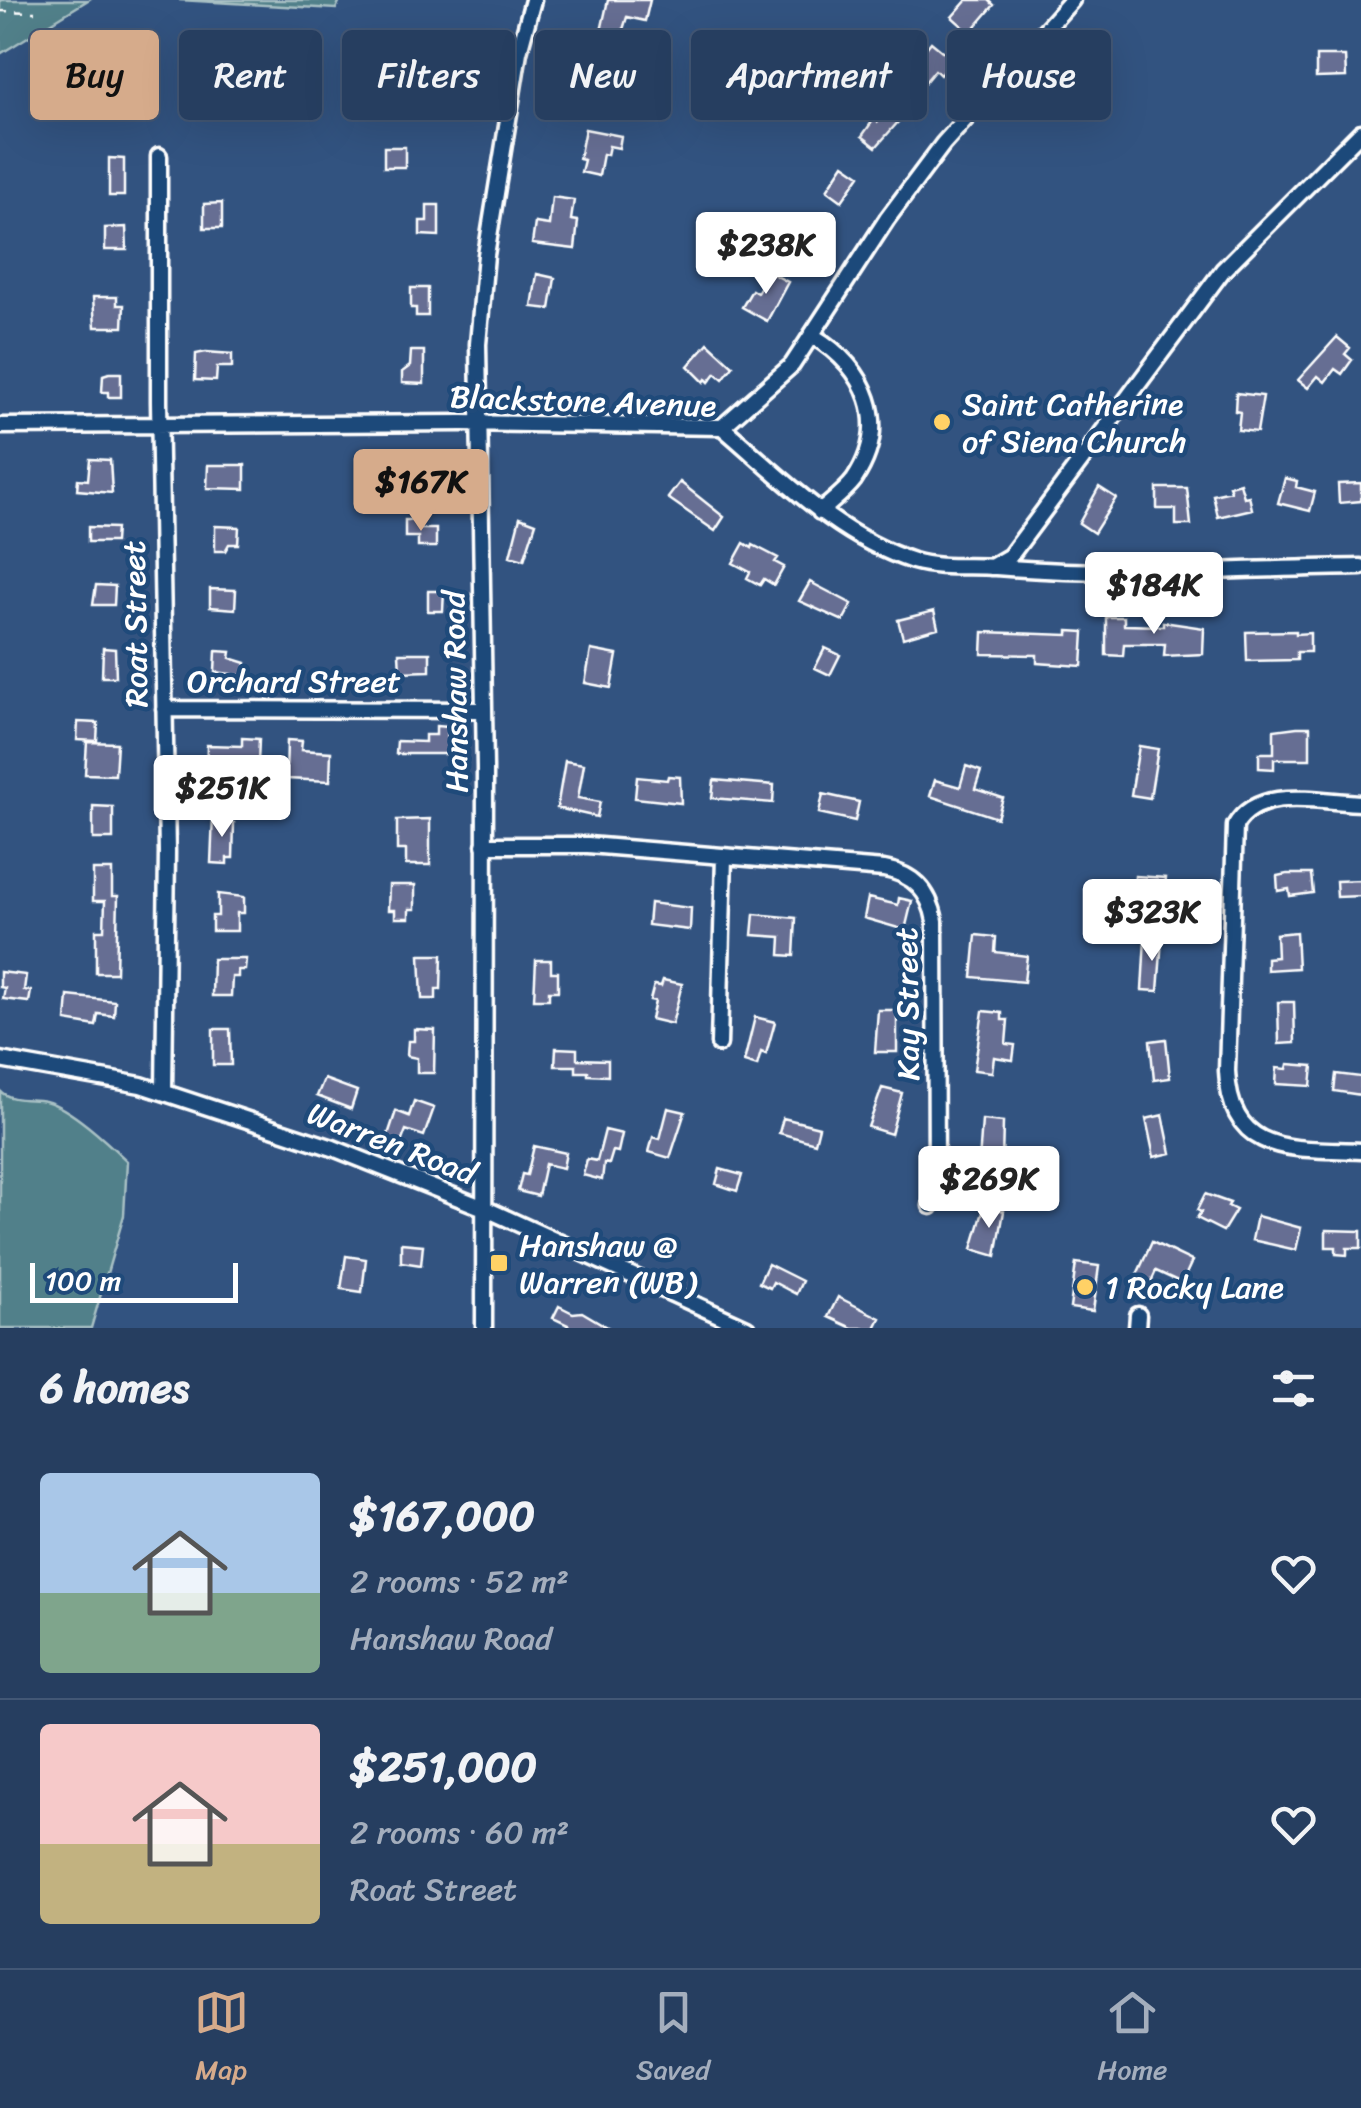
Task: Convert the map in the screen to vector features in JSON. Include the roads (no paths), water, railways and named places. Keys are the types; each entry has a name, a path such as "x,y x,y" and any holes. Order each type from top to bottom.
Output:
{"street":[{"name":"Hanshaw Road","path":"484,1328 484,710 478,344 486,256 519,52 533,0"},
{"path":"722,427 777,380 813,336 887,219 942,146 1072,0"},
{"path":"991,567 1010,556 1222,270 1361,132"},
{"name":"Roat Street","path":"159,156 164,1091"},
{"path":"813,336 838,351 857,373 869,400 872,429 866,457 852,483 820,512"},
{"name":"Blackstone Avenue","path":"0,426 478,423 722,427 820,512 861,538 914,561 1038,571 1361,568"},
{"name":"Orchard Street","path":"164,709 484,710"},
{"path":"1361,803 1268,800 1244,811 1234,826 1227,1070 1231,1104 1245,1128 1256,1137 1281,1147 1361,1151"},
{"name":"Kay Street","path":"484,845 588,845 724,856 896,871 916,882 930,899 935,921 936,1174 931,1206"},
{"path":"720,1044 724,856"},
{"name":"Warren Road","path":"0,1060 164,1091 333,1148 484,1208 748,1328"}],"place":[{"name":"Saint Catherine of Siena Church","path":"942,422"},
{"name":"Hanshaw @ Warren (WB)","path":"499,1263"},
{"name":"1 Rocky Lane","path":"1085,1287"}]}
